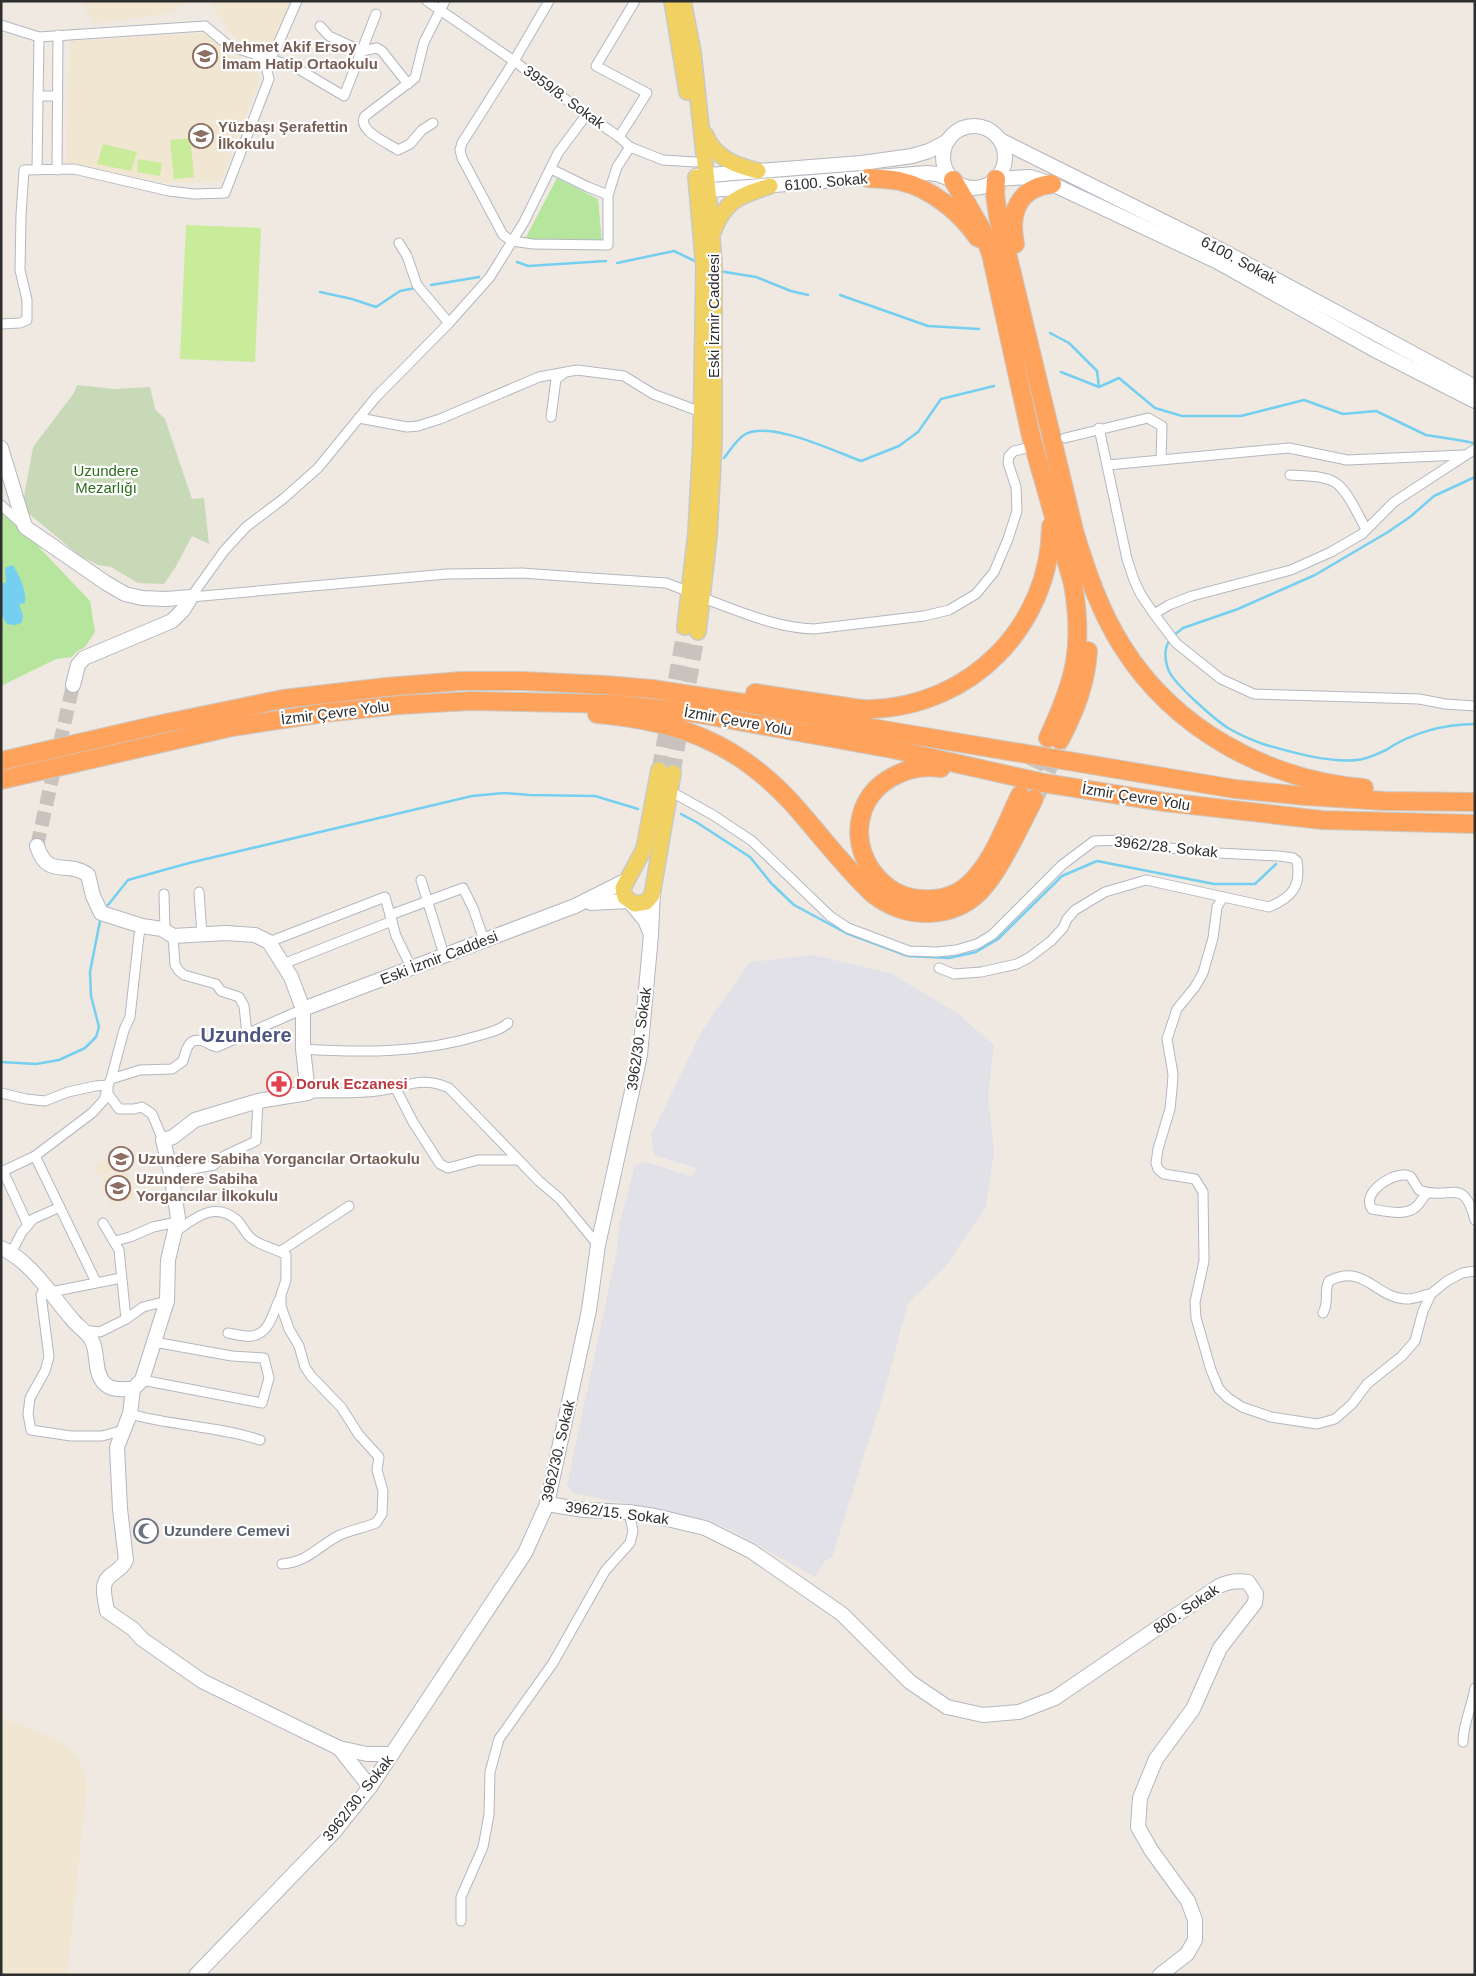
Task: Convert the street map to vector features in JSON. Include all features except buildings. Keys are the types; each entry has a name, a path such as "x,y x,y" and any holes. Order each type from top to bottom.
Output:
{"highway":[{"path":"868,178 899,181 909,184 940,201 968,226 983,247 994,270"},
{"path":"996,179 995,194 998,216 1075,534 1089,580 1107,621 1140,672 1161,695 1212,738 1270,767 1345,787 1475,795"},
{"path":"953,180 982,230 994,270 1030,436 1042,471 1073,584 1078,628 1077,656 1054,739 1074,713 1081,692 1087,662 1089,642 1088,621 1075,534"},
{"path":"1014,279 1017,257 1012,231 1014,213 1019,202 1028,192 1039,186 1052,184"},
{"path":"652,689 740,691 869,710 897,707 926,700 950,689 994,659 1023,623 1034,602 1044,577 1050,547 1050,524 1042,471"},
{"name":"İzmir Çevre Yolu","path":"1,762 157,724 283,699 386,687 461,681 523,681 606,684 652,689 750,704 866,727 1235,789 1304,796 1374,800 1475,802"},
{"name":"İzmir Çevre Yolu","path":"1,780 232,727 324,713 399,704 470,701 616,704 694,713 892,749 1044,783 1164,802 1322,820 1475,824"},
{"path":"528,702 550,711 618,716 666,724 686,730 722,746 775,786 873,894 889,904 911,912 934,913 955,908 979,893 987,885 998,868 1027,797 982,869 970,883 950,896 923,900 899,895 883,885 868,866 860,838 861,816 875,790 896,775 915,768 932,767 1044,783"}],"main road":[{"name":"Eski İzmir Caddesi","path":"672,1 701,179 712,233 714,441 709,536 691,629"},
{"name":"Eski İzmir Caddesi","path":"683,1 693,52 700,123 704,268 696,533 697,595"},
{"path":"700,123 708,141 720,156 733,164 758,171"},
{"path":"712,233 720,216 730,203 745,194 770,186"},
{"path":"666,771 670,791 652,895 646,902 639,904 629,901 623,892 623,888 641,858 666,771"},
{"path":"627,880 637,874 644,876 651,882 653,891"}],"street":[{"path":"1,324 20,323 26,320 27,300 20,270 24,170 74,170 169,191 194,194 225,193 269,79 264,62 278,46 297,1"},
{"name":"3959/8. Sokak","path":"427,1 514,61 630,147 663,160 701,179"},
{"path":"433,123 415,135 410,144 398,150 368,131 363,125 362,120 415,78 424,42 445,1"},
{"path":"549,1 514,61 465,137 460,150 462,158 503,235 512,241 533,244 608,245 608,195 617,166 630,147"},
{"path":"618,137 647,94 596,66 635,1"},
{"path":"1,26 39,37 205,26 229,46 295,67 344,96 376,14"},
{"path":"320,26 329,36 362,51 377,48 382,51 408,84"},
{"path":"57,170 58,35"},
{"path":"37,169 39,37"},
{"path":"38,96 58,96"},
{"path":"73,685 78,665 84,658 172,621 197,592 224,551 246,527 283,499 318,468 376,397 450,323 490,277 524,222 558,153 587,114"},
{"name":"6100. Sokak","path":"701,179 758,171 862,163 912,156 929,151 948,141 957,132 974,127 991,132 1000,140 1221,250 1373,349 1475,401"},
{"path":"996,179 1004,163 1004,151 1000,140"},
{"path":"948,141 945,147 944,161 945,168 953,180"},
{"path":"551,169 608,195"},
{"name":"6100. Sokak","path":"701,179 770,186 927,173 937,174 967,187 975,188 990,184 996,179 1030,176 1052,184 1218,262 1279,288 1475,387"},
{"path":"400,243 408,256 416,285 450,323"},
{"path":"359,418 407,428 418,426 440,419 539,377 578,370 624,376 654,394 701,412"},
{"path":"551,417 556,379 565,372"},
{"path":"1065,438 1099,428 1148,418 1162,426 1161,459"},
{"path":"1099,428 1127,559 1141,595 1176,643 1222,679 1254,694 1419,699 1445,704 1475,706"},
{"path":"1,448 25,527"},
{"path":"1,505 25,527 91,573 125,594 142,598 191,597 381,578 475,573 522,573 666,583 755,617 798,628 814,629 924,616 949,610 976,594 994,572 1017,511 1016,487 1008,463 1009,456 1014,451 1027,448"},
{"path":"1108,465 1289,448 1347,460 1465,455"},
{"path":"1154,614 1169,605 1192,596 1291,570 1332,552 1366,530 1394,502 1475,449"},
{"path":"1290,475 1324,478 1337,483 1353,505 1366,530"},
{"name":"3962/28. Sokak","path":"670,791 713,815 752,841 830,916 848,928 909,951 956,950 977,944 992,935 1062,865 1094,841 1122,840 1160,847 1218,853 1279,856 1297,860 1299,873 1296,888 1282,901 1269,907 1146,880 1105,892 1075,910 1067,919 1063,928 1051,941 1017,964 981,972 954,974 939,968"},
{"path":"37,846 41,860 48,865 79,869 88,875 92,896 101,913 142,926 162,929 169,934 255,935 269,942 291,977 302,1009 303,1049 308,1093"},
{"path":"421,880 444,955"},
{"name":"Eski İzmir Caddesi","path":"302,1009 575,906 627,880"},
{"path":"283,964 428,901 463,888 484,940"},
{"name":"3962/30. Sokak","path":"196,1975 334,1832 370,1787 525,1553 547,1504 589,1310 598,1245 640,1055 653,891"},
{"path":"199,892 202,935"},
{"path":"164,894 175,965 184,975 216,984 221,990 239,997 244,1006 247,1034"},
{"path":"269,942 385,897 396,936 412,969"},
{"path":"1223,897 1217,907 1212,938 1203,973 1195,987 1177,1009 1167,1039 1173,1074 1172,1089 1170,1109 1156,1164 1164,1174 1195,1180 1203,1192 1204,1261 1195,1302 1196,1318 1216,1383 1228,1398 1242,1407 1271,1417 1317,1424 1335,1419 1352,1404 1367,1384 1402,1356 1415,1341 1431,1294"},
{"name":"Eski İzmir Caddesi","path":"575,906 604,901 629,901"},
{"path":"629,901 645,920 651,935"},
{"path":"28,1225 2,1171 35,1156 92,1112 104,1100 124,1030 130,1017 139,935 142,926"},
{"path":"1,1093 26,1099 45,1100 68,1092 110,1082 140,1070 176,1067 183,1061 184,1050 191,1043 204,1042 217,1047 302,1009"},
{"path":"303,1049 342,1052 435,1046 458,1042 502,1028 508,1023"},
{"path":"162,1140 173,1137 195,1120 258,1101 308,1093 379,1091 418,1081 438,1083 449,1088 538,1181 560,1199 598,1245"},
{"path":"110,1082 108,1094 119,1109 142,1107 152,1114 162,1140 171,1173 176,1199 176,1227 168,1260 167,1301 154,1342 137,1384 130,1414 117,1447 117,1470 126,1560 124,1567 105,1581 107,1611 133,1629 142,1639 202,1681 339,1748 367,1754 392,1754"},
{"path":"395,1087 413,1122 440,1164 448,1168 478,1160 518,1160"},
{"path":"171,1173 214,1165 224,1156 256,1141 258,1101"},
{"path":"35,1156 96,1282"},
{"path":"1427,1193 1416,1208 1410,1211 1386,1212 1372,1209 1369,1205 1369,1199 1379,1185 1404,1174 1411,1177 1419,1190 1427,1193 1463,1193 1468,1198 1475,1220"},
{"path":"280,1251 349,1206"},
{"path":"60,1207 33,1219 6,1250 48,1289 91,1340 103,1382 111,1388 137,1384 262,1403 269,1378 264,1358 232,1356 154,1342"},
{"path":"115,1241 153,1227 176,1227 207,1212 225,1213 238,1221 253,1240 286,1255 286,1280 267,1327 252,1336 228,1333"},
{"path":"103,1223 119,1250 126,1319"},
{"path":"1324,1313 1328,1304 1325,1289 1329,1281 1344,1275 1351,1275 1395,1297 1406,1300 1431,1294 1447,1281 1462,1273 1475,1270"},
{"path":"121,1278 48,1289 41,1295 49,1357 45,1371 30,1398 28,1414 31,1430 71,1436 102,1436 124,1430"},
{"path":"281,1295 280,1306 289,1328 300,1346 305,1367 311,1376 341,1407 359,1435 379,1457 377,1470 383,1491 382,1514 376,1523 337,1536 316,1552 296,1563 282,1564"},
{"path":"82,1330 100,1332 126,1319 143,1307 167,1301"},
{"path":"130,1414 174,1424 243,1434 260,1440"},
{"name":"3962/15. Sokak","path":"547,1504 584,1510 629,1512 705,1528 751,1551 842,1614"},
{"path":"460,1920 461,1897 483,1847 489,1815 490,1772 498,1739 553,1663 604,1572 630,1543 633,1531 629,1512"},
{"name":"800. Sokak","path":"842,1614 910,1682 947,1707 983,1715 1019,1712 1056,1698 1227,1582 1239,1580 1248,1582 1256,1594 1255,1603 1220,1648 1193,1709 1156,1759 1140,1798 1138,1827 1151,1850 1188,1901 1195,1920 1195,1940 1187,1954 1160,1975"},
{"path":"1463,1742 1463,1734 1472,1706 1475,1688"},
{"path":"339,1748 370,1787"}],"shaded area":[{"path":"80,1 187,2 171,13 95,24"},
{"path":"209,1 292,1 273,50 265,53 237,42"},
{"path":"208,33 227,54 258,66 257,74 260,78 221,182 169,183 66,163 70,41"},
{"path":"813,955 890,973 957,1013 994,1045 988,1096 994,1152 986,1207 945,1267 908,1303 885,1389 832,1557 825,1561 815,1577 733,1531 708,1520 573,1493 567,1485 617,1250 619,1225 635,1165 646,1162 693,1177 696,1168 654,1155 651,1135 703,1029 750,962"},
{"name":"Uzundere Sabiha Yorgancılar Ortaokulu","path":"128,1152 134,1165 99,1177 94,1165"},
{"name":"Uzundere Sabiha Yorgancılar İlkokulu","path":"126,1169 135,1198 110,1204 102,1178"},
{"path":"1,1717 50,1737 62,1744 76,1756 85,1775 87,1785 67,1975 1,1975"}],"green space":[{"path":"190,138 194,177 174,179 170,140"},
{"path":"103,144 137,152 131,171 97,164"},
{"path":"138,159 162,163 160,176 137,172"},
{"path":"557,178 598,199 602,243 525,239"},
{"path":"186,225 261,228 255,362 180,359"},
{"name":"Uzundere Mezarlığı","path":"77,385 114,389 150,387 155,409 165,419 192,499 204,498 209,544 192,536 164,584 138,583 111,567 98,565 80,556 22,508 33,447 74,393"},
{"path":"1,508 10,513 34,542 90,601 95,632 85,647 76,652 72,657 56,659 1,686"}],"water":[{"path":"13,565 25,593 25,603 19,604 23,616 22,622 15,625 7,624 1,614 1,584 6,582 5,568"}],"waterway":[{"path":"617,263 674,251 699,263"},
{"path":"517,262 528,266 606,261"},
{"path":"719,271 756,277 791,291 808,295"},
{"path":"431,285 479,277"},
{"path":"320,292 352,299 376,307 400,291 416,288"},
{"path":"840,295 928,326 979,329"},
{"path":"1050,333 1069,343 1097,371 1099,387"},
{"path":"1061,372 1099,387 1119,378 1155,408 1182,416 1241,416 1304,400 1343,414 1376,411 1426,435 1473,443"},
{"path":"724,458 744,435 755,431 769,431 802,439 861,461 899,446 918,432 941,399 994,386"},
{"path":"1173,636 1183,628 1238,609 1315,575 1388,532 1410,517 1434,496 1475,477"},
{"path":"1170,640 1166,647 1166,661 1170,673 1188,694 1228,728 1274,747 1334,760 1361,759 1386,750"},
{"path":"1386,750 1417,734 1463,724 1475,724"},
{"path":"108,905 128,880 189,863 472,796 504,793 595,796 638,809"},
{"path":"681,814 750,857 771,883 794,905 846,933 908,956 949,958 976,952 998,939 1062,876 1097,861 1214,884 1255,884 1276,864"},
{"path":"1,1062 36,1064 59,1060 85,1048 96,1037 99,1027 91,996 90,972 100,921"}],"tunnel":[{"path":"659,770 685,627"},
{"path":"673,773 698,632"},
{"path":"37,846 73,685"},
{"path":"1022,792 1048,738"},
{"path":"1036,796 1060,740"}],"place":[{"name":"Mehmet Akif Ersoy İmam Hatip Ortaokulu","path":"205,56"},
{"name":"Yüzbaşı Şerafettin İlkokulu","path":"201,136"},
{"name":"Doruk Eczanesi","path":"279,1084"},
{"name":"Uzundere Sabiha Yorgancılar Ortaokulu","path":"121,1159"},
{"name":"Uzundere Sabiha Yorgancılar İlkokulu","path":"118,1188"},
{"name":"Uzundere Cemevi","path":"146,1531"}],"district":[{"name":"Uzundere","path":"246,1035"}]}
